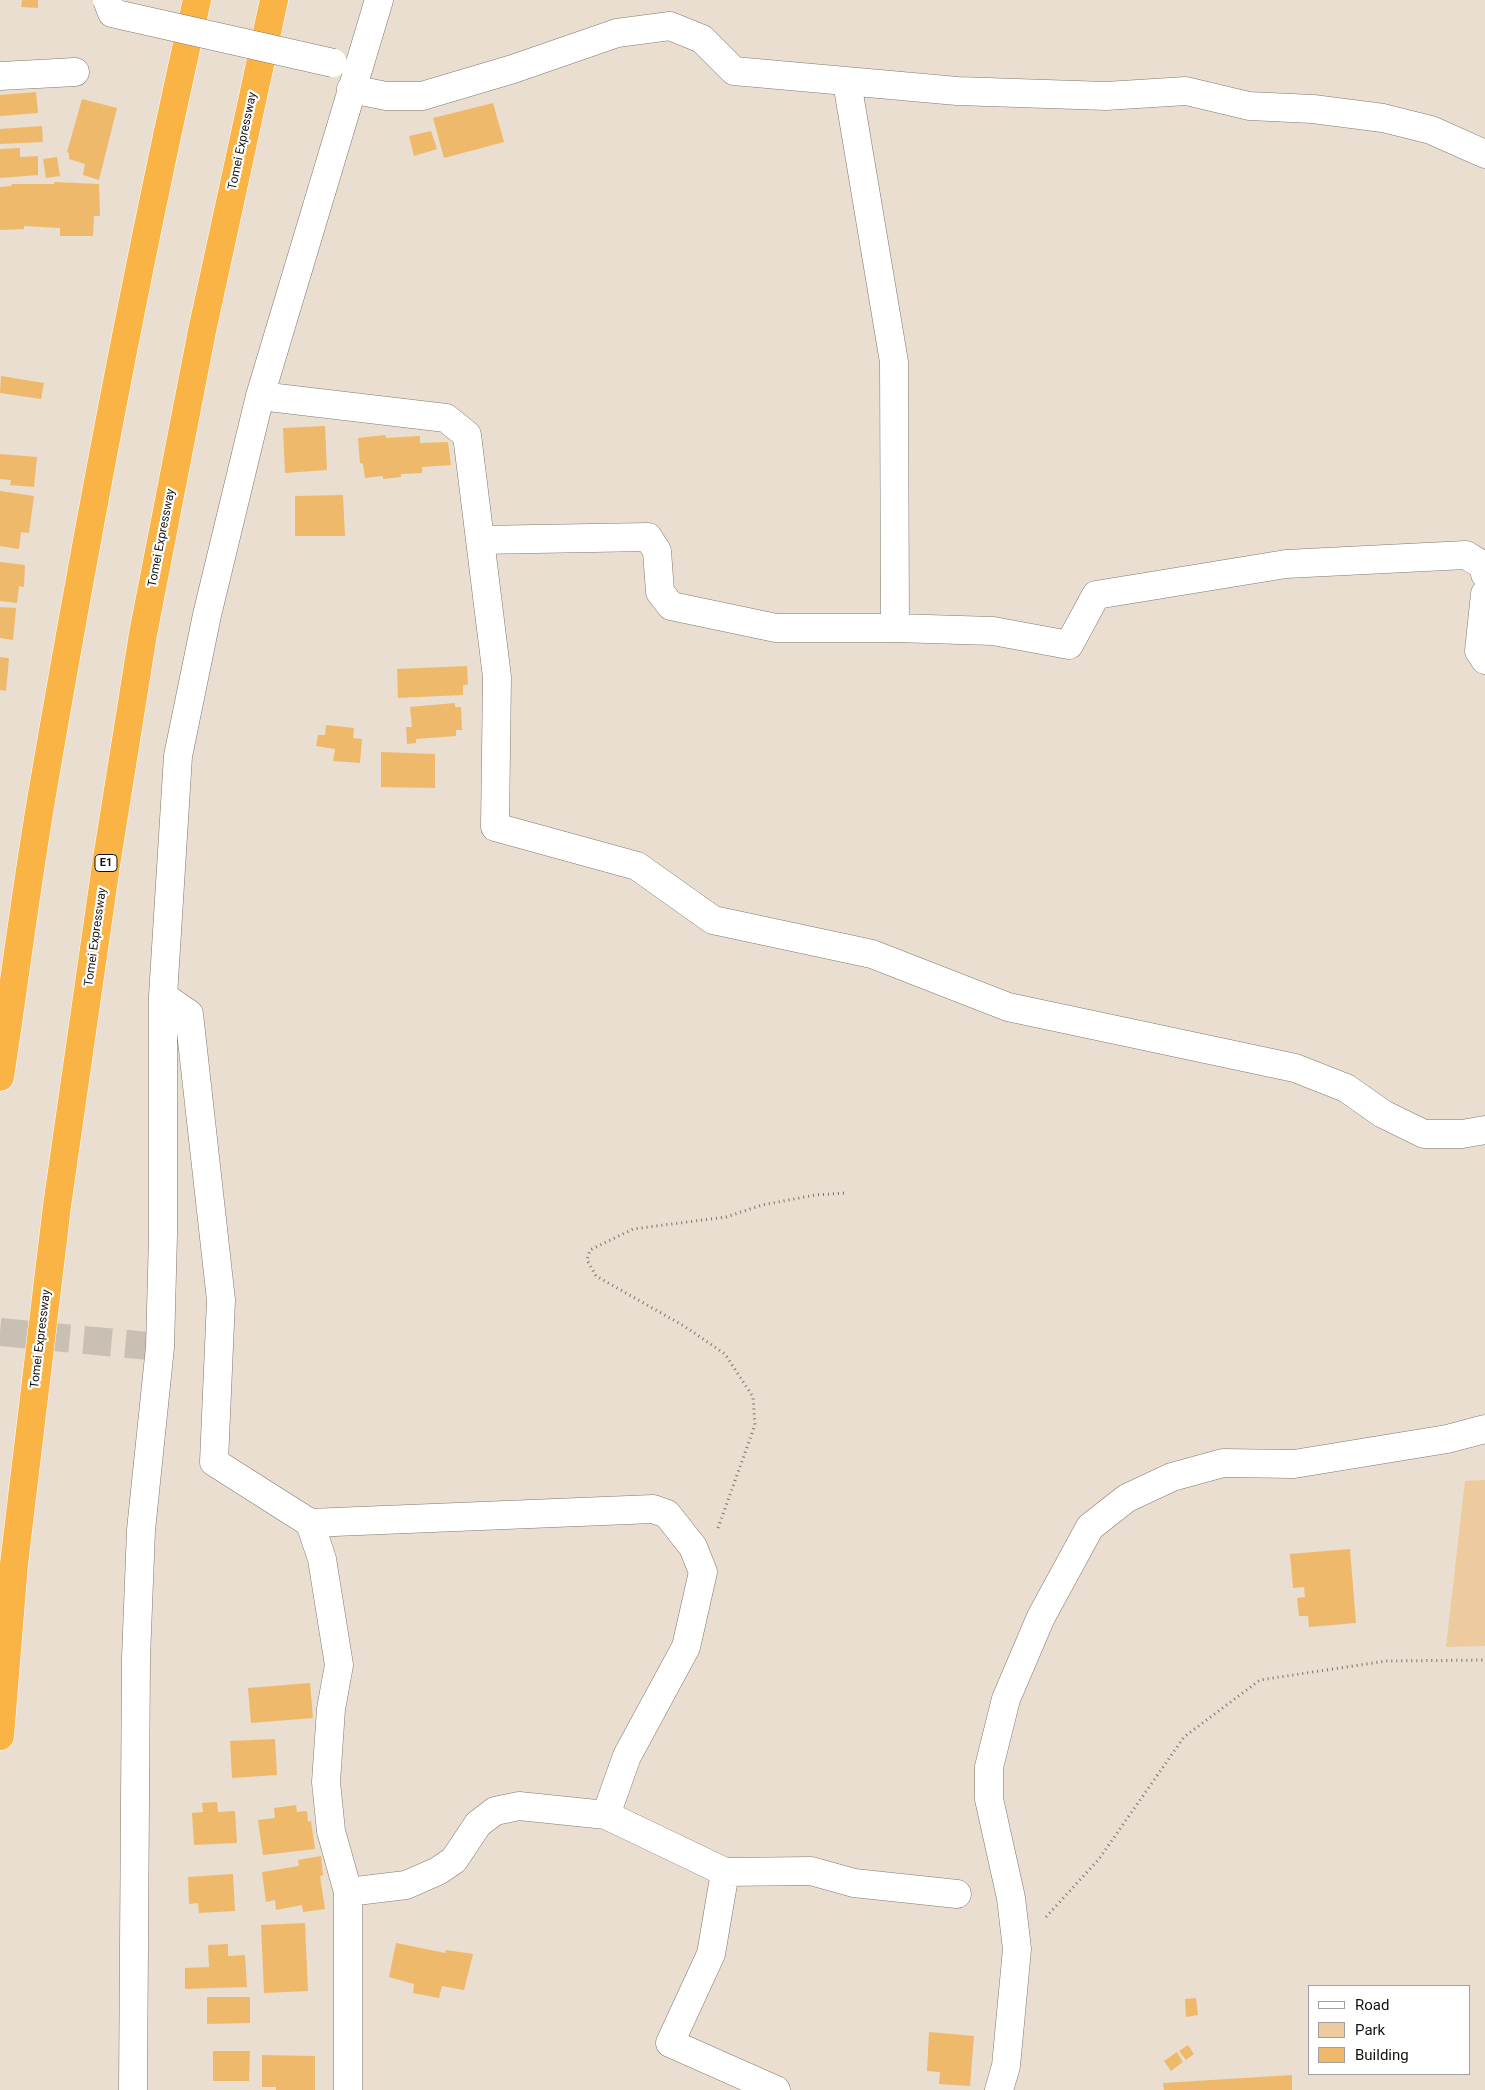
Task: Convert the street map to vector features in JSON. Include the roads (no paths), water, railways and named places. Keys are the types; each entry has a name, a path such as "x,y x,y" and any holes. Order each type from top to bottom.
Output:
{"highway":[{"path":"0,1077 44,786 96,488 159,169 197,0"},
{"name":"Tomei Expressway","path":"0,1736 14,1564 41,1341 106,865 147,614 202,331 274,0"}],"street":[{"path":"107,0 112,14 347,74 386,96 422,96 512,69 617,34 670,26 702,39 734,71 956,91 1106,96 1186,91 1249,106 1313,108 1383,118 1432,130 1485,154"},
{"path":"133,2090 136,1658 141,1530 160,1347 163,1235 163,996 178,756 207,615 260,396 347,74 379,0"},
{"path":"0,76 75,72"},
{"path":"847,82 894,362 895,628"},
{"path":"260,396 446,418 467,435 497,677 495,827 637,866 714,920 872,954 1008,1007 1295,1068 1346,1088 1383,1114 1424,1134 1462,1134 1485,1130"},
{"path":"480,540 648,536 657,551 660,592 672,606 776,628 895,628 993,631 1069,645 1096,595 1286,564 1466,555 1484,566 1485,574"},
{"path":"1485,594 1479,651 1485,660"},
{"path":"163,996 189,1014 221,1300 214,1462 310,1523 653,1509 667,1514 694,1547 703,1572 686,1648 627,1756 606,1815"},
{"path":"999,2090 1006,2066 1017,1949 1010,1898 989,1799 989,1767 1006,1699 1041,1617 1090,1527 1127,1498 1172,1477 1223,1463 1294,1464 1447,1439 1485,1429"},
{"path":"310,1523 322,1559 339,1666 331,1709 326,1782 332,1831 348,1892 350,2019 348,2090"},
{"path":"348,1892 406,1885 438,1871 454,1860 478,1824 495,1811 519,1806 606,1815 725,1872 811,1871 854,1883 957,1894"},
{"path":"725,1872 711,1954 670,2043 776,2090"}],"tunnel":[{"path":"0,1332 160,1347"}]}
